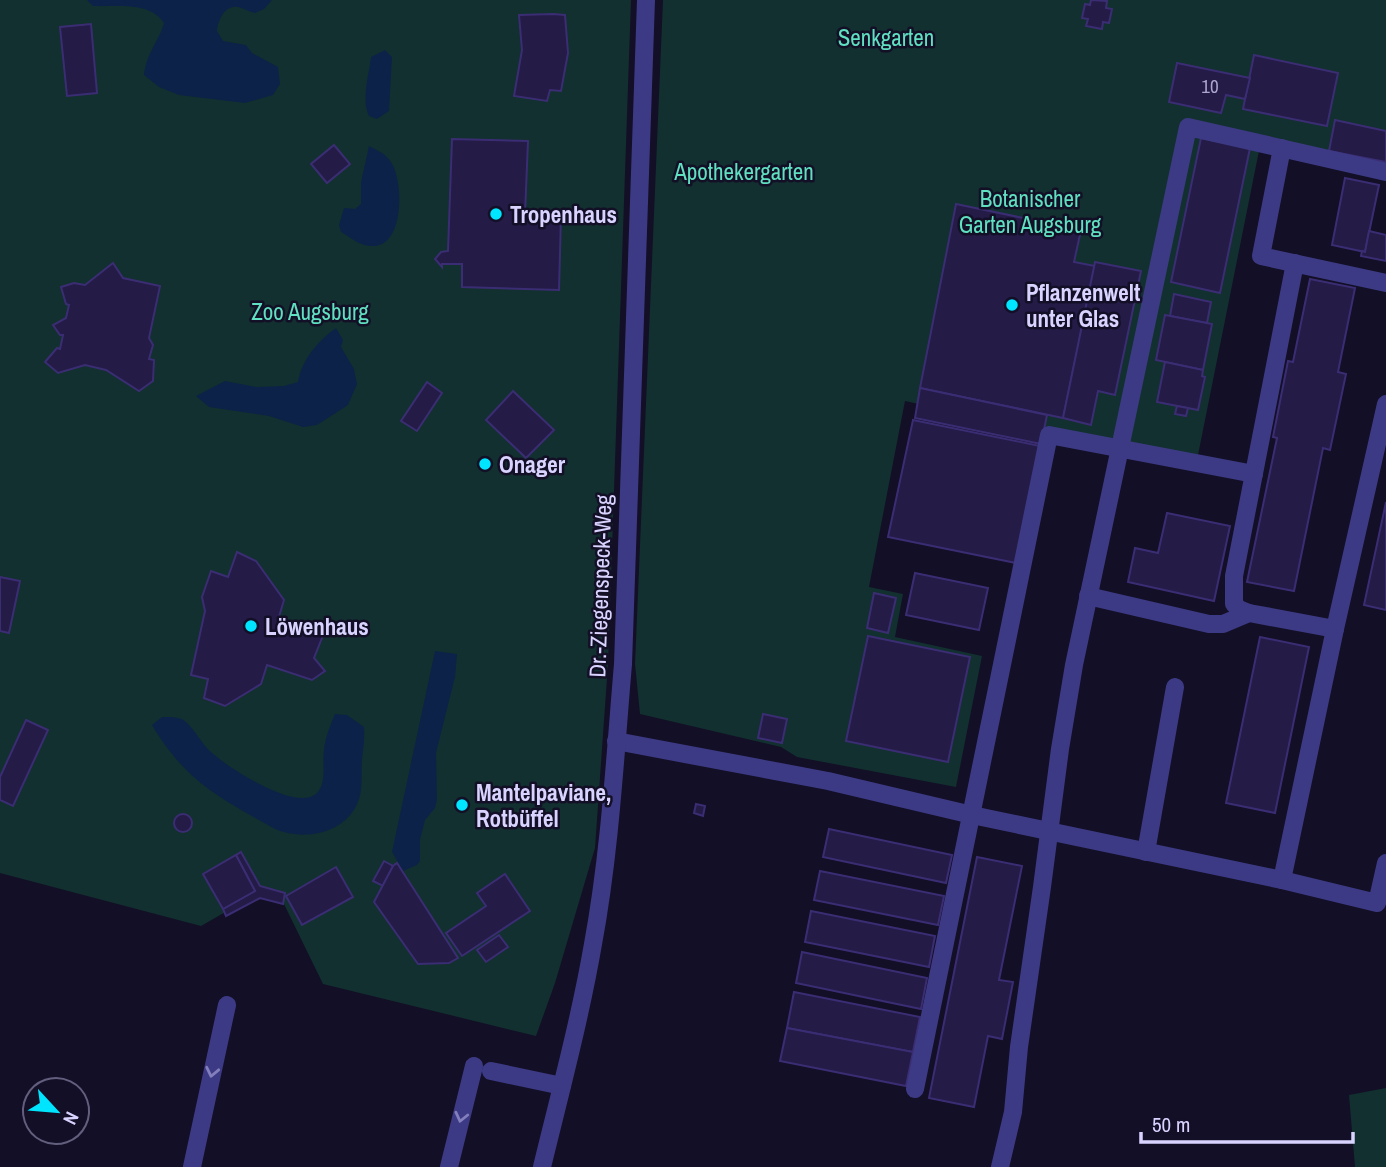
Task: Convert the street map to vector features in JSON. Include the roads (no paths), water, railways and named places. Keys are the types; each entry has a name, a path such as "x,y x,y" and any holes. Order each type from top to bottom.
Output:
{"lane":[{"name":"Dr.-Ziegenspeck-Weg","path":"542,1167 594,943 617,741 623,664 646,0"},
{"path":"1000,1167 1013,1112 1018,1047 1060,749 1088,596 1188,127 1386,172"},
{"path":"1282,148 1261,256 1386,283"},
{"path":"1295,263 1232,594 1234,604 1239,609 1335,629"},
{"path":"1282,880 1386,404"},
{"path":"915,1089 1049,435 1254,474"},
{"path":"1088,596 1209,624 1223,624 1249,612"},
{"path":"1146,852 1175,687"},
{"path":"617,741 817,779 972,816 1282,880 1377,903 1386,863"},
{"path":"192,1167 227,1005"},
{"path":"449,1167 482,1069 562,1086"}],"water":[{"path":"87,0 272,0 264,9 255,13 238,7 229,8 220,18 217,31 223,41 246,45 252,53 278,67 280,84 273,95 245,103 179,95 159,87 144,75 147,61 164,23 158,16 141,8 93,6"},
{"path":"385,50 392,57 389,111 377,119 369,116 366,87 371,57"},
{"path":"369,146 384,154 391,162 398,184 399,212 390,237 382,244 367,246 341,232 339,225 344,208 355,209 361,204 361,182"},
{"path":"336,328 343,340 341,347 354,369 357,384 348,405 317,425 303,427 269,416 209,407 196,396 225,381 256,387 284,386 298,382 312,351"},
{"path":"435,651 457,654 455,677 436,753 435,808 425,820 420,840 420,861 403,871 392,852"},
{"path":"335,714 347,715 364,727 359,799 353,811 335,827 324,832 299,835 275,829 206,787 178,761 152,725 162,717 182,719 211,752 246,777 279,793 307,798 317,793 322,784 325,746"}],"place":[{"name":"Tropenhaus","path":"496,214"},
{"name":"Pflanzenwelt unter Glas","path":"1012,305"},
{"name":"Onager","path":"485,464"},
{"name":"Löwenhaus","path":"251,626"},
{"name":"Mantelpaviane, Rotbüffel","path":"462,805"}],"park label":[{"name":"Senkgarten","path":"886,37"},
{"name":"Apothekergarten","path":"744,171"},
{"name":"Botanischer Garten Augsburg","path":"1030,211"},
{"name":"Zoo Augsburg","path":"310,311"}]}
